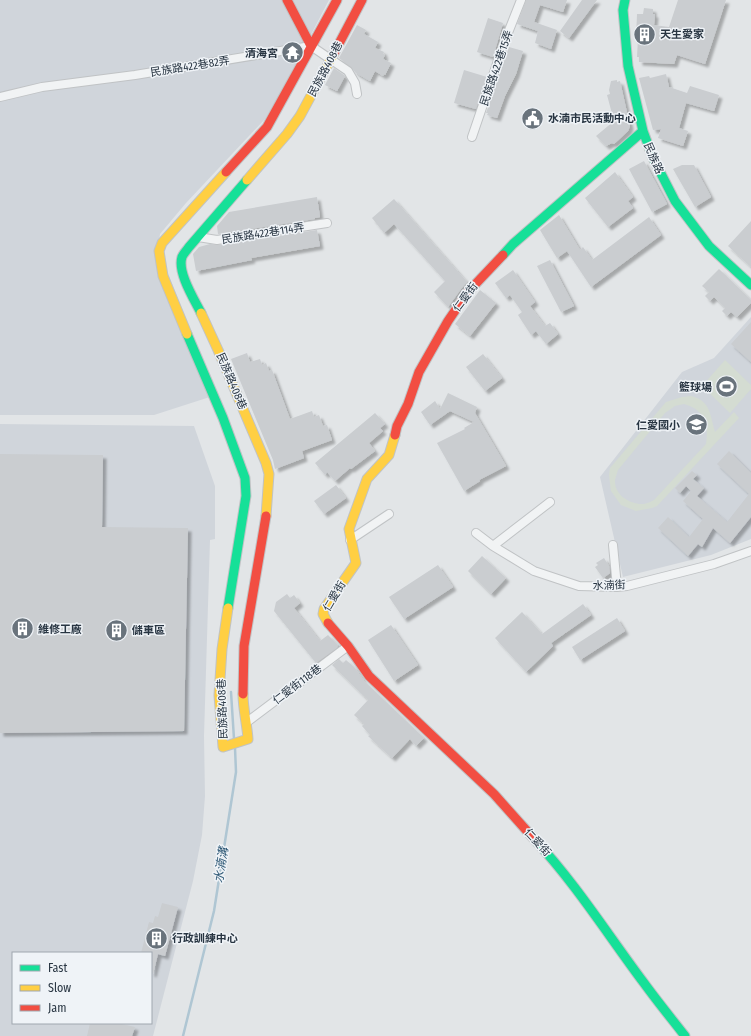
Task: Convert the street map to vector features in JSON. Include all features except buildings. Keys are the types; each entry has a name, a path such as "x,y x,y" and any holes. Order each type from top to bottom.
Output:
{"street":[{"path":"287,0 312,46 348,71 355,83 357,94"},
{"name":"民族路408巷","path":"337,0 267,127 162,243 159,251 163,276 223,418 245,478 246,496 222,649 219,695 223,747 248,739 247,722 243,703 244,646 266,518 269,474 266,463 218,350 183,276 182,257 287,134 300,116 362,0"},
{"name":"民族路422巷15弄","path":"472,137 504,43 521,0"},
{"name":"民族路","path":"625,0 623,10 628,66 643,131 653,158 675,201 714,251 751,285"},
{"name":"民族路422巷82弄","path":"0,97 42,87 134,76 312,46"},
{"name":"仁愛街","path":"643,131 513,244 467,293 448,321 420,368 408,404 397,426 389,455 367,479 349,529 350,540 356,563 324,609 323,614 325,619 348,646 369,676 494,794 553,859 606,929 644,984 685,1036"},
{"name":"民族路422巷114弄","path":"198,237 217,240 328,223"},
{"path":"493,546 550,502"},
{"path":"350,540 389,514"},
{"name":"水湳街","path":"476,532 493,546 534,571 579,586 627,586 714,564 751,551"},
{"path":"613,545 617,587"},
{"name":"仁愛街118巷","path":"247,722 348,646"}],"shaded area":[{"path":"0,0 329,0 281,92 265,119 186,203 160,234 158,248 216,395 154,415 0,415"},
{"name":"仁愛國小","path":"751,317 751,539 711,555 623,577 600,477 682,372 714,358"},
{"name":"籃球場","path":"725,360 751,385 751,389 730,413 702,386"},
{"path":"691,396 698,398 706,405 709,410 715,432 734,412 739,418 657,506 636,511 621,505 611,491 609,475 610,468 666,402","holes":["684,404 697,410 704,419 707,430 706,444 654,500 644,504 628,501 620,494 615,485 618,470 665,413 675,406"]},
{"path":"0,424 194,426 215,486 215,539 210,540 204,736 205,796 202,835 193,881 153,1036 0,1036"}],"waterway":[{"name":"水湳溝","path":"231,692 234,739"},
{"name":"水湳溝","path":"183,1036 214,911 236,772 235,748"}],"traffic: fast":[{"path":"625,0 623,10 628,66 643,131 653,158 675,201 709,246 751,285"},
{"path":"503,255 513,244 643,131"},
{"path":"201,313 184,278 181,263 182,257 247,180"},
{"path":"187,334 223,418 245,478 246,496 228,608"},
{"path":"535,840 578,892 649,990 685,1036"}],"traffic: slow":[{"path":"247,180 287,134 300,116 333,55"},
{"path":"187,334 163,276 159,251 162,243 226,172"},
{"path":"201,313 266,463 269,474 266,516"},
{"path":"328,623 323,614 324,609 356,563 349,529 367,479 389,455 395,435"},
{"path":"228,608 222,649 219,695 223,747 248,739 243,694"}],"traffic: jam":[{"path":"287,0 311,46"},
{"path":"226,172 267,127 337,0"},
{"path":"333,55 362,0"},
{"path":"395,435 397,426 408,404 419,372 448,321 467,293 503,255"},
{"path":"243,694 244,646 266,516"},
{"path":"328,623 348,646 369,676 494,794 535,840"}],"place":[{"name":"天生愛家","path":"645,34"},
{"name":"清海宮","path":"293,53"},
{"name":"水湳市民活動中心","path":"533,118"},
{"name":"籃球場","path":"727,387"},
{"name":"仁愛國小","path":"696,425"},
{"name":"維修工廠","path":"22,629"},
{"name":"儲車區","path":"116,630"},
{"name":"行政訓練中心","path":"157,938"}]}
